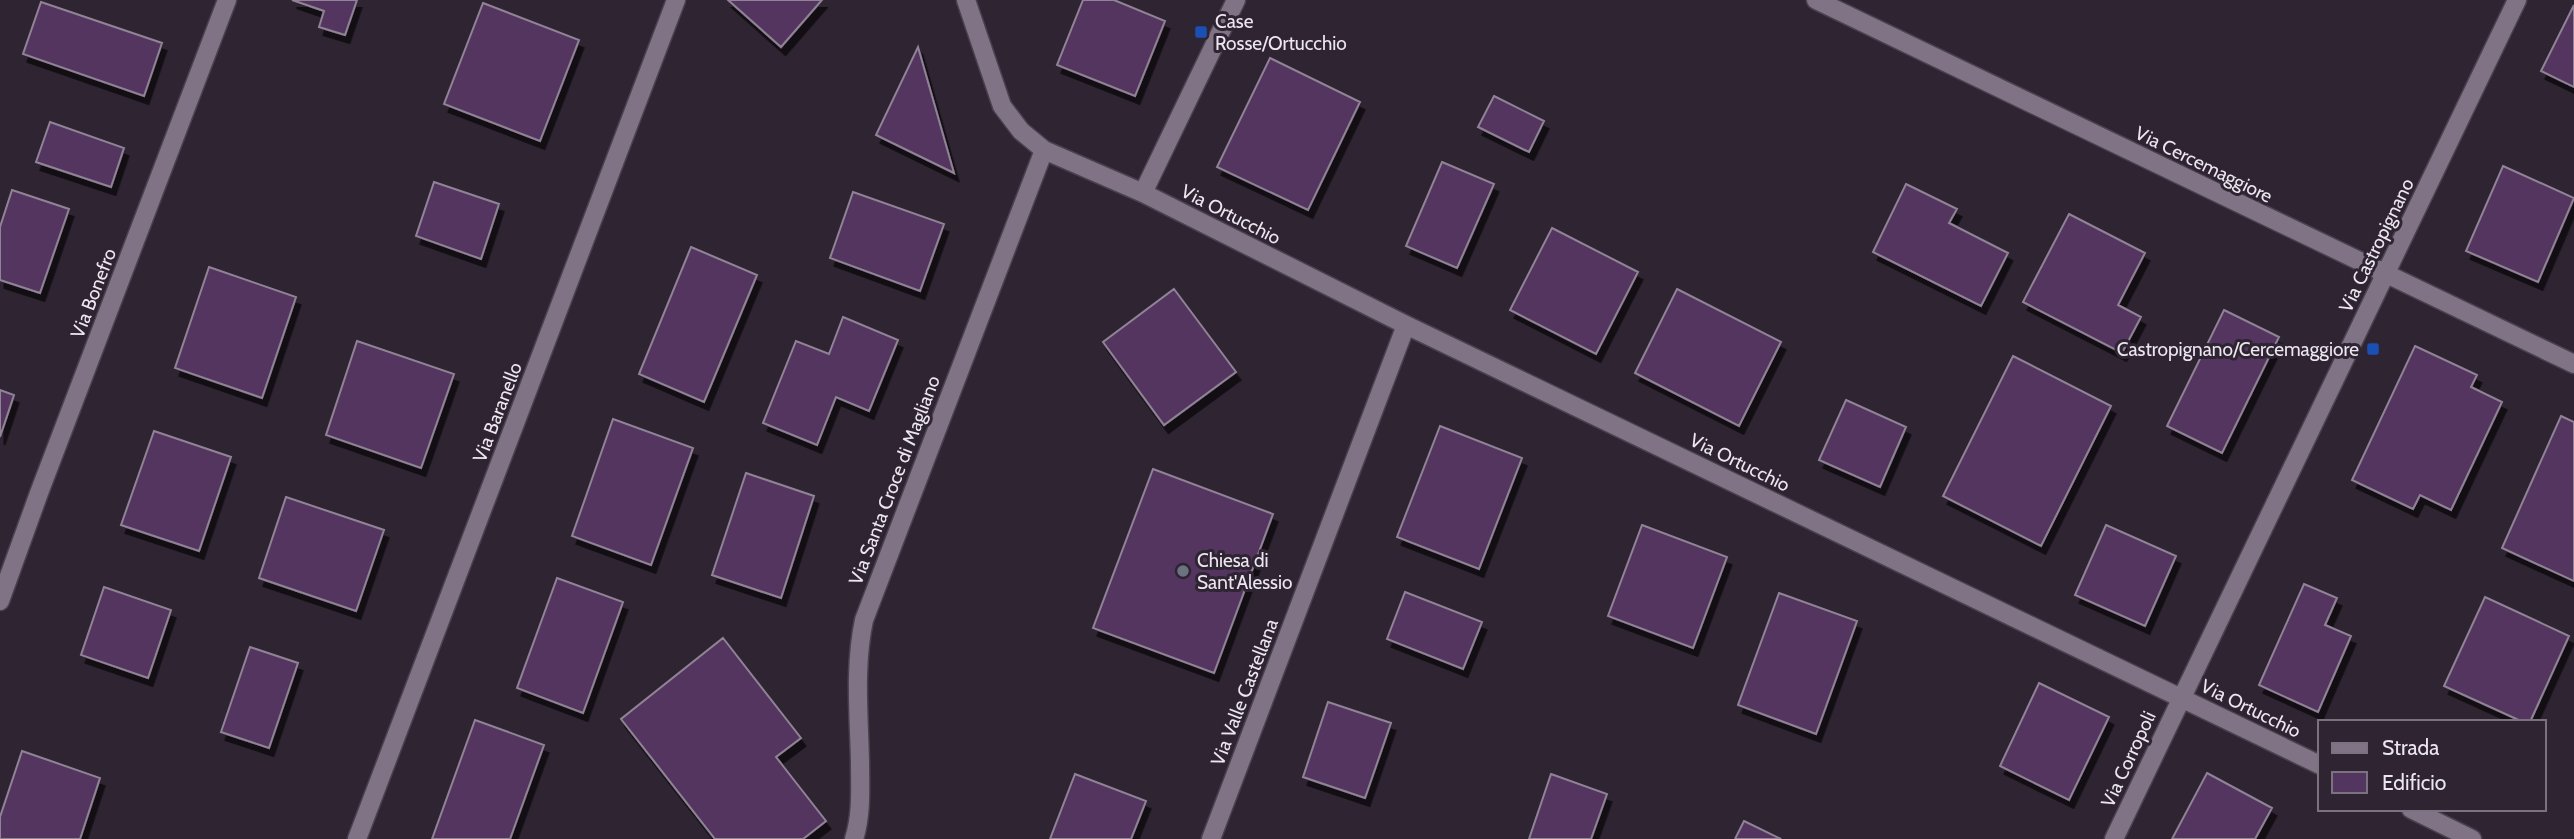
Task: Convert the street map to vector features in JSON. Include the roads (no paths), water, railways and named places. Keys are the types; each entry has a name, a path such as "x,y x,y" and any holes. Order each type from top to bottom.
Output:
{"street":[{"name":"Via Bonefro","path":"0,601 227,0"},
{"name":"Via Baranello","path":"357,839 676,0"},
{"name":"Via Ortucchio","path":"966,0 1002,106 1021,131 1044,150 1143,193 1406,325 2318,764"},
{"path":"1143,193 1236,0"},
{"name":"Via Cercemaggiore","path":"1816,0 2574,364"},
{"name":"Via Castropignano","path":"2181,697 2517,0"},
{"name":"Via Santa Croce di Magliano","path":"855,839 861,797 858,676 859,645 864,620 1044,150"},
{"name":"Via Valle Castellana","path":"1211,839 1406,325"},
{"name":"Via Corropoli","path":"2114,839 2181,697"},
{"path":"2415,811 2472,839"}],"place":[{"name":"Case Rosse/Ortucchio","path":"1201,32"},
{"name":"Castropignano/Cercemaggiore","path":"2373,349"},
{"name":"Chiesa di Sant'Alessio","path":"1183,571"}]}
